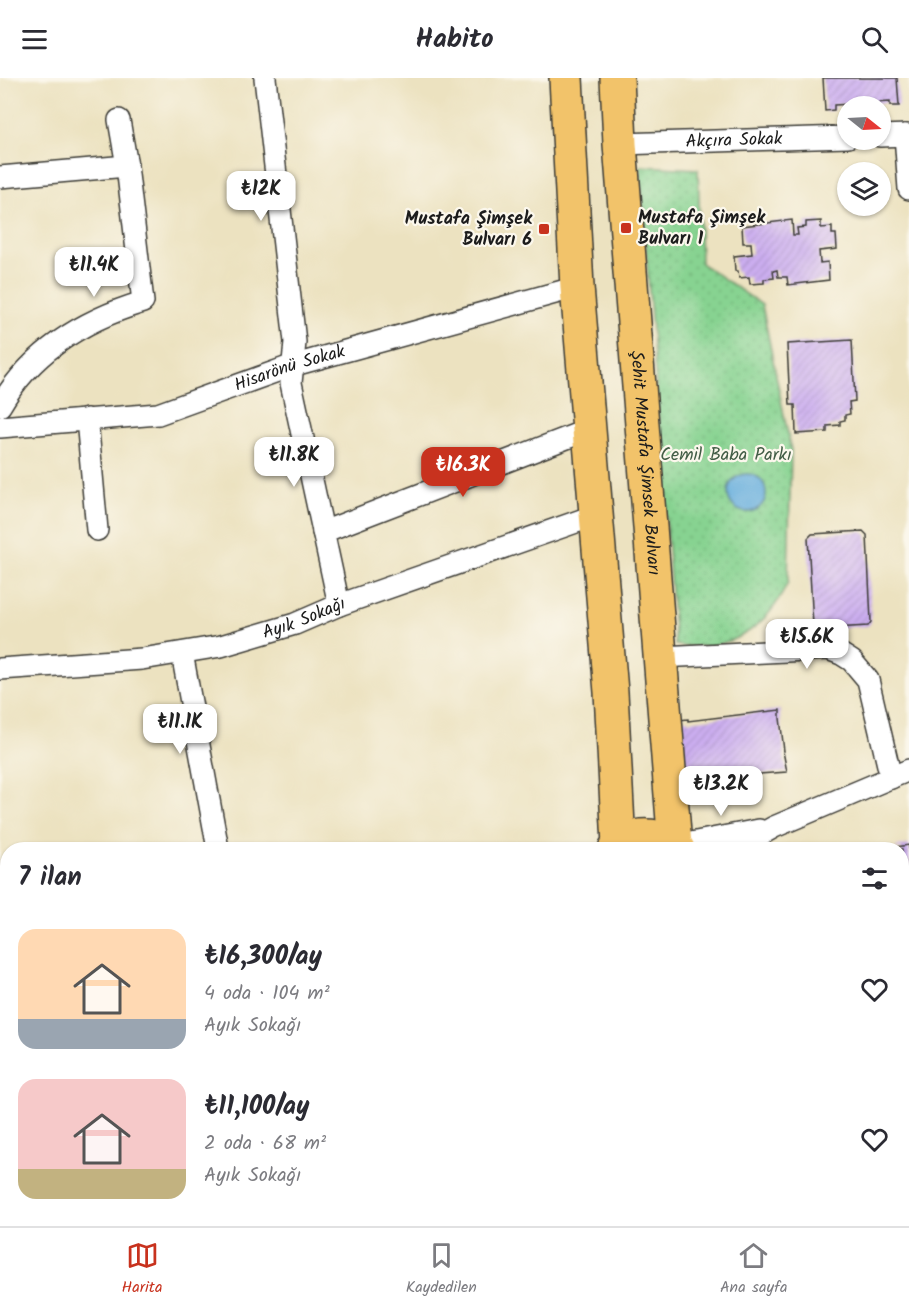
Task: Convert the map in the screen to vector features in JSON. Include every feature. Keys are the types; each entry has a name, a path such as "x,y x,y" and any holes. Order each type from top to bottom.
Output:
{"main road":[{"path":"566,78 577,287 611,692 617,842"},
{"name":"Şehit Mustafa Şimsek Bulvarı","path":"617,78 620,144 675,842"},
{"path":"625,842 641,836 659,838 666,842"}],"street":[{"path":"265,78 295,342 291,383 339,605"},
{"path":"0,406 21,375 50,347 102,316 143,302 127,166 119,120"},
{"path":"891,136 907,135 909,189"},
{"name":"Akçıra Sokak","path":"620,144 837,137"},
{"path":"0,177 127,166"},
{"name":"Hisarönü Sokak","path":"0,427 158,414 291,366 577,287"},
{"path":"87,419 97,530"},
{"path":"323,532 590,429"},
{"name":"Ayık Sokağı","path":"0,669 142,659 182,653 258,636 295,624 339,605 596,515"},
{"path":"660,657 828,649 852,661 868,680 900,774 774,827 747,842"},
{"path":"182,653 217,842"},
{"path":"704,842 774,827"}],"green space":[{"name":"Cemil Baba Parkı","path":"640,166 698,169 701,263 762,305 791,450 788,582 769,613 757,625 729,641 712,645 694,647 675,645"}],"water":[{"path":"747,474 760,480 766,493 760,506 747,512 734,506 728,493 734,480"}],"building":[{"path":"823,78 897,78 899,106 891,106 891,96 837,96 837,105 834,105 834,110 825,111"},
{"path":"792,220 793,235 798,235 797,228 806,227 806,222 821,221 821,228 832,227 832,234 836,234 837,249 819,251 820,263 828,262 829,280 788,285 787,277 778,277 777,270 773,271 774,278 764,279 764,283 750,284 749,277 739,278 738,271 735,271 734,256 752,254 751,243 743,243 742,226"},
{"path":"852,340 855,401 849,402 850,414 845,415 845,420 840,421 840,425 827,426 827,432 796,434 795,405 790,405 787,344"},
{"path":"863,531 867,535 871,622 868,626 817,629 813,625 808,538 812,534"},
{"path":"780,710 787,772 685,783 679,720 688,719 688,721"}],"place":[{"name":"Mustafa Şimşek Bulvarı 1","path":"626,228"},
{"name":"Mustafa Şimşek Bulvarı 6","path":"544,229"}]}
